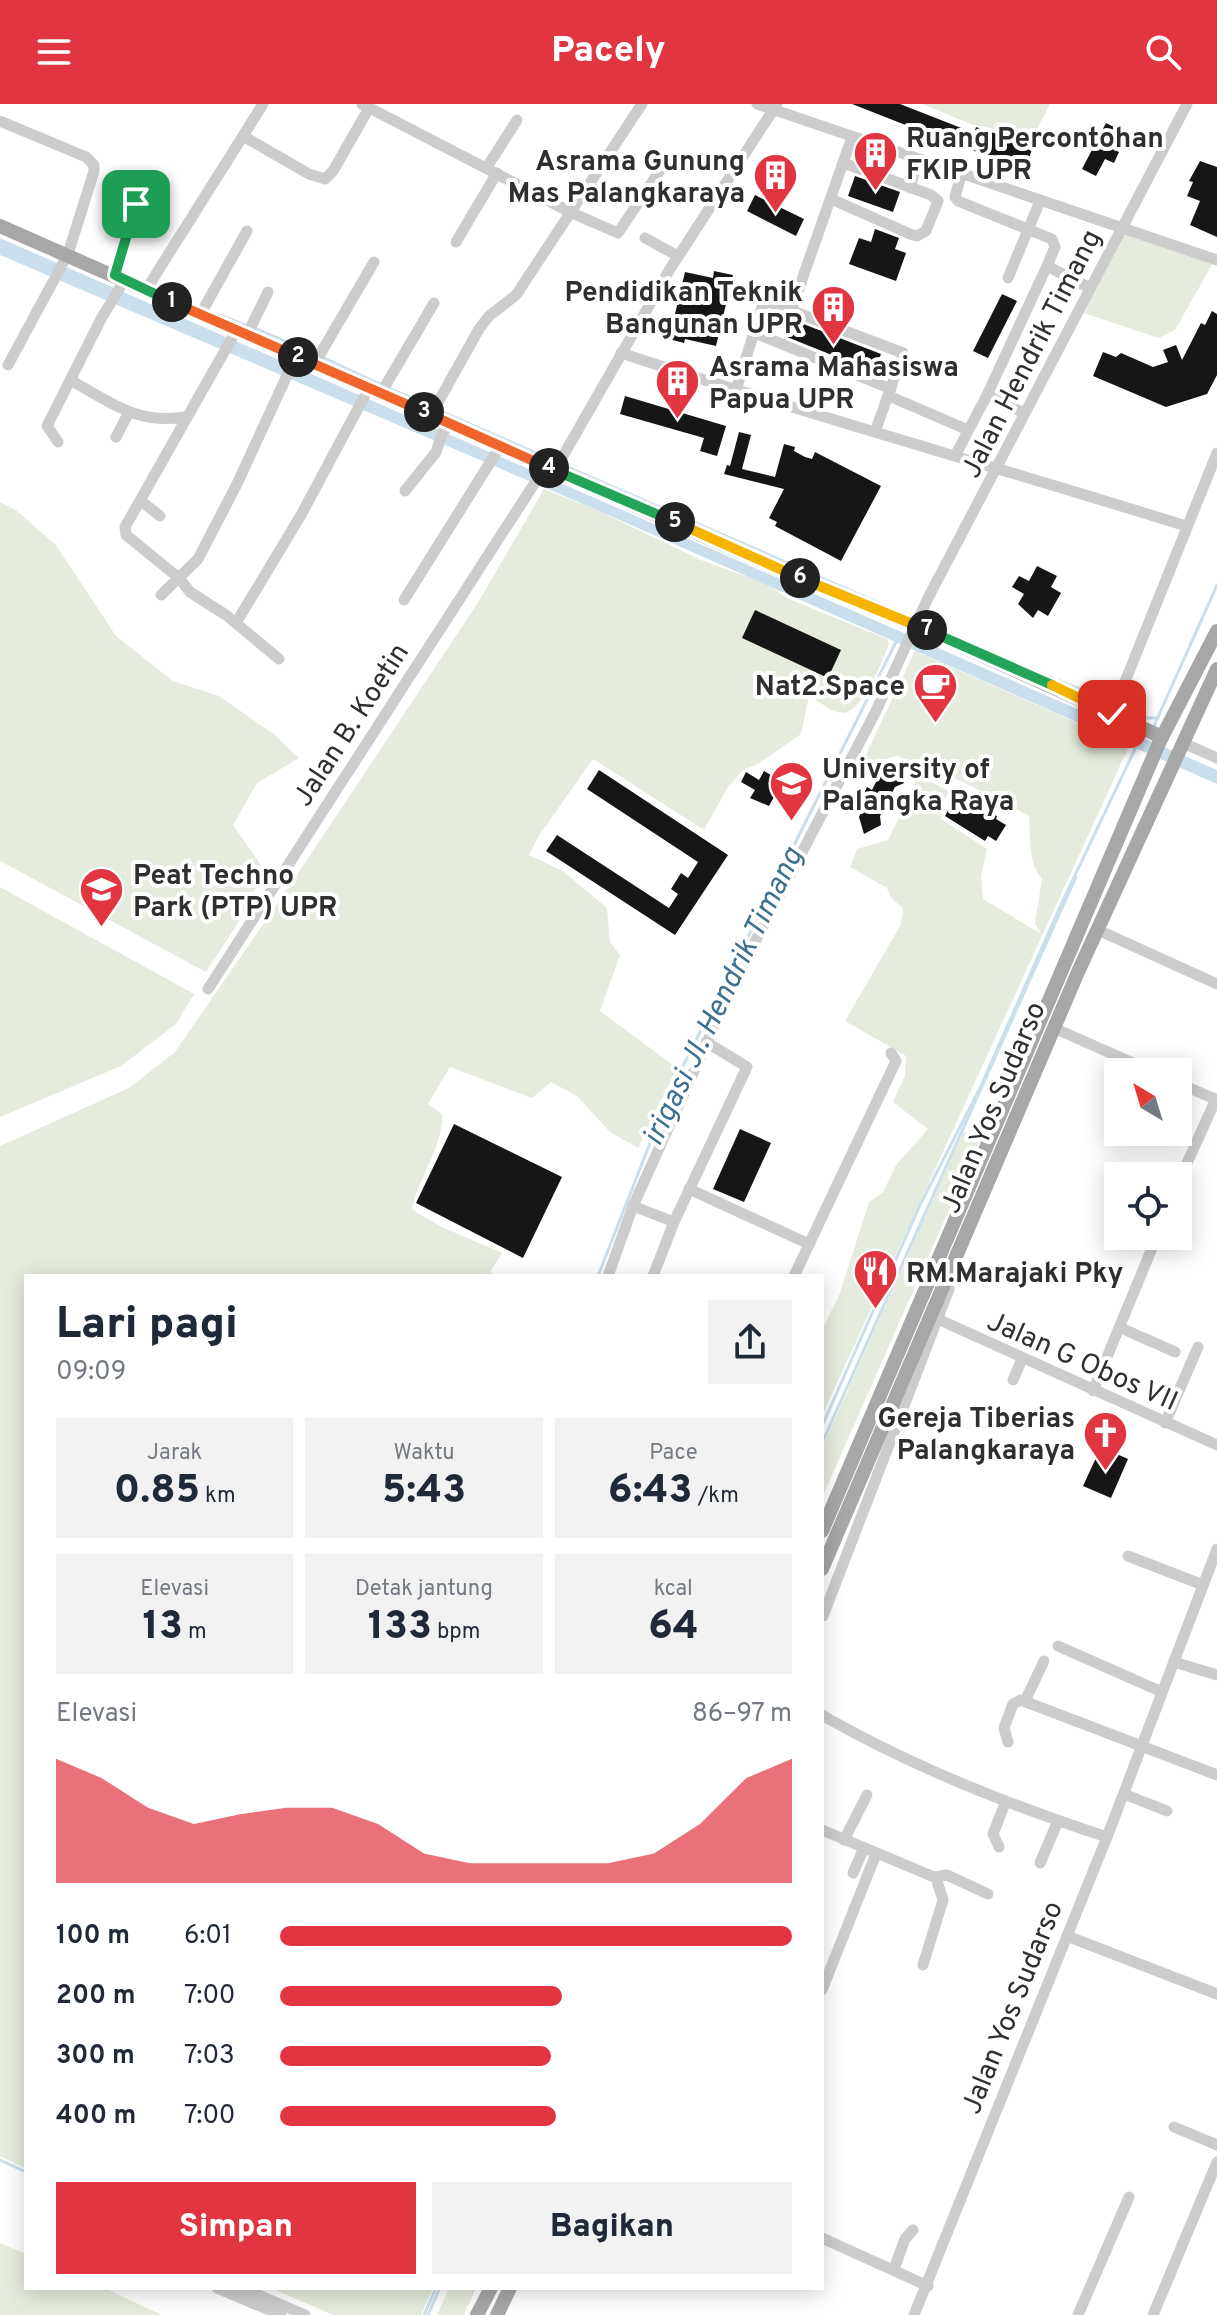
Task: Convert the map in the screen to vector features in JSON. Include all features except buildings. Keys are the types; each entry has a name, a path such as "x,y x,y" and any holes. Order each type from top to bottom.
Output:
{"main road":[{"path":"0,226 66,260 146,290 200,315 291,366 315,363 368,397 431,415 444,432 495,455 794,576 913,634 1112,714 1159,737 1217,631"},
{"name":"Jalan Yos Sudarso","path":"824,1564 1019,1107 1217,669"},
{"name":"Jalan Yos Sudarso","path":"824,1526 1153,758 1159,737"},
{"path":"1103,875 1119,882"},
{"path":"992,1131 1006,1138"},
{"path":"836,1496 851,1502"},
{"path":"477,2315 490,2290"},
{"path":"497,2315 509,2290"}],"street":[{"path":"146,290 263,104"},
{"path":"431,415 479,329 489,316 516,295 642,104"},
{"path":"757,104 1217,260"},
{"name":"Jalan Hendrik Timang","path":"609,1274 633,1206 737,976 1024,413 1187,104"},
{"path":"243,136 309,174 325,179 372,107 572,213 618,233 667,160"},
{"name":"Jalan B. Koetin","path":"208,989 544,474 678,256 775,108"},
{"path":"456,242 517,120"},
{"path":"0,121 86,157 94,165 66,260 8,365"},
{"path":"791,311 852,137"},
{"path":"872,173 882,146"},
{"path":"910,188 918,159"},
{"path":"831,199 917,236 926,231 938,201 931,195 843,163"},
{"path":"955,456 1047,266 1054,242 1047,236 958,201 955,197 961,175"},
{"path":"58,442 47,426 111,302 146,181"},
{"path":"1008,278 1040,201"},
{"path":"200,315 247,231"},
{"path":"645,238 678,256"},
{"path":"315,363 374,262"},
{"path":"1047,266 1090,288"},
{"path":"268,292 185,417 125,527 126,535 179,578 190,592 236,623 279,659"},
{"path":"736,390 766,302 900,350 904,357 875,432"},
{"path":"236,623 368,397 434,303"},
{"path":"755,333 968,430"},
{"path":"621,353 1186,526"},
{"path":"161,595 198,559 291,366"},
{"path":"70,380 129,412 151,420 185,417"},
{"path":"987,395 1024,413"},
{"path":"116,437 129,412"},
{"path":"405,491 436,452 444,432"},
{"path":"1112,714 1217,453"},
{"path":"404,600 495,455"},
{"path":"141,501 160,516"},
{"path":"1181,746 1217,758"},
{"path":"1098,930 1217,984"},
{"path":"737,976 751,983"},
{"path":"1054,1028 1122,1058"},
{"path":"654,1274 674,1222 747,1067 706,1042"},
{"path":"795,1274 896,1061 891,1053"},
{"path":"1188,1162 1216,1099 1192,1089"},
{"path":"824,1613 1019,1107"},
{"path":"689,1189 809,1244"},
{"path":"633,1206 674,1222"},
{"path":"1093,1391 1152,1250"},
{"name":"Jalan G Obos VII","path":"931,1316 1217,1445"},
{"path":"1121,1328 1175,1352"},
{"path":"1165,1423 1198,1347"},
{"path":"1013,1380 1022,1359"},
{"name":"Jalan Yos Sudarso","path":"914,2315 1209,1580 1217,1549"},
{"path":"1128,1556 1209,1580"},
{"path":"1058,1646 1162,1692"},
{"path":"1025,1701 1044,1661"},
{"path":"1174,1662 1217,1675"},
{"path":"1008,1742 1004,1728 1013,1704 1025,1701 1217,1775"},
{"path":"824,1716 873,1744 1006,1801 1107,1837"},
{"path":"1124,1794 1167,1811"},
{"path":"844,1840 867,1795"},
{"path":"999,1847 993,1834 1006,1801"},
{"path":"1040,1863 1058,1821"},
{"path":"824,1831 936,1878 947,1875 988,1894"},
{"path":"853,1873 864,1848"},
{"path":"824,1985 876,1854"},
{"path":"923,1965 943,1900 936,1878"},
{"path":"1067,1936 1217,1994"},
{"path":"1174,2127 1217,2145"},
{"path":"1153,2315 1217,2162"},
{"path":"1078,2315 1129,2197"},
{"path":"894,2269 905,2239 913,2230"},
{"path":"824,2239 928,2286"},
{"path":"222,2290 281,2315"},
{"path":"247,2290 305,2315"}],"green space":[{"path":"923,104 1050,104 1031,141 1015,133 970,124"},
{"path":"1124,231 1213,263 1175,330 1159,338 1084,313"},
{"path":"544,489 597,510 701,560 765,583 789,599 887,639 889,643 858,704 844,713 830,709 809,696 801,734 758,764 743,770 728,787 704,830 593,759 538,837 529,855 563,871 607,908 610,942 620,955 600,1011 677,1068 638,1148 610,1132 577,1096 551,1082 532,1098 450,1067 428,1104 442,1114 441,1127 412,1210 442,1227 502,1253 490,1272 492,1274 24,1274 24,2168 0,2156 0,1146 129,1088 175,1052 479,601"},
{"path":"0,502 17,511 56,545 116,636 173,681 219,696 275,735 299,758 257,783 233,825 265,871 238,923 206,972 0,861"},
{"path":"915,651 1129,746 824,1412 824,1326 840,1293 869,1202 883,1192 896,1165 928,1129 893,1102 905,1076 906,1056 845,1021 901,924 903,909 890,896 887,888 850,867 857,849 888,840 919,776 949,791 940,808 941,819 987,849 981,877 983,899 1041,934 1035,923 1042,879 1032,857 1029,816 963,782 897,756 873,762 866,760 866,754"},
{"path":"0,887 194,994 176,1024 121,1066 0,1117"},
{"path":"963,1132 981,1137 824,1493 824,1444"},
{"path":"0,2243 24,2253 24,2290 108,2290 162,2315 0,2315"},
{"path":"276,2290 432,2290 421,2315 333,2315"},
{"path":"448,2290 475,2290 464,2315 437,2315"}],"water":[{"path":"0,238 1217,770 1217,784 597,510 0,255"}],"waterway":[{"path":"220,315 247,326"},
{"path":"254,328 317,355"},
{"path":"324,358 382,385"},
{"path":"389,388 554,461"},
{"path":"561,464 877,602"},
{"path":"1154,726 1217,585"},
{"name":"irigasi Jl. Hendrik Timang","path":"599,1274 670,1092 896,642"},
{"path":"975,645 1112,703"},
{"path":"1119,707 1138,718 1158,718"},
{"path":"824,1421 921,1203 980,1088 1059,909 1136,747"},
{"path":"824,1439 1076,877"},
{"name":"irigasi Jl. Hendrik Timang","path":"0,2160 24,2171"},
{"path":"424,2315 435,2290"},
{"path":"428,2315 439,2290"}],"place":[{"name":"Ruang Percontohan FKIP UPR","path":"875,192"},
{"name":"Asrama Gunung Mas Palangkaraya","path":"776,215"},
{"name":"Pendidikan Teknik Bangunan UPR","path":"834,346"},
{"name":"Asrama Mahasiswa Papua UPR","path":"678,421"},
{"name":"Nat2.Space","path":"936,724"},
{"name":"University of Palangka Raya","path":"791,823"},
{"name":"Peat Techno Park (PTP) UPR","path":"102,929"},
{"name":"RM.Marajaki Pky","path":"875,1311"},
{"name":"Gereja Tiberias Palangkaraya","path":"1106,1472"}],"route":[{"path":"136,204 115,275 236,331 315,363 794,576 915,625 1112,714"}]}
